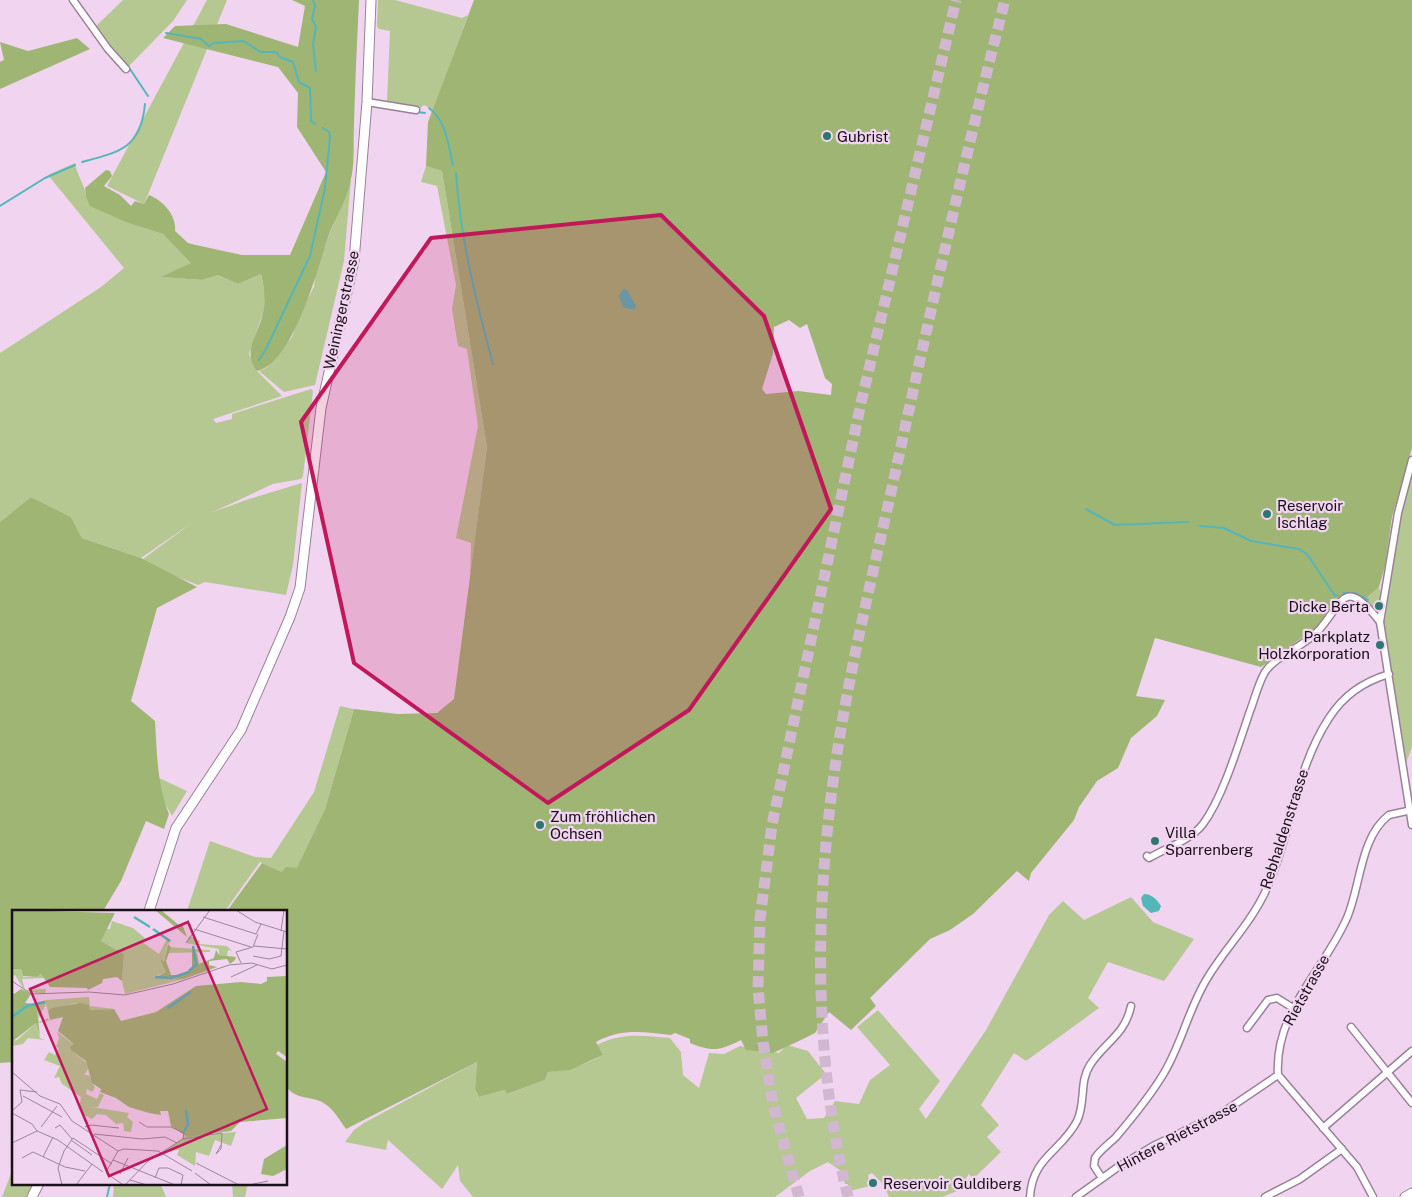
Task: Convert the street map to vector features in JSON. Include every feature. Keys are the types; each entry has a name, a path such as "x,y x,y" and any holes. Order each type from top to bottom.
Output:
{"street":[{"path":"73,0 108,49 126,69"},
{"name":"Weiningerstrasse","path":"149,910 176,828 241,730 290,617 302,582 321,408 354,262 367,102 371,0"},
{"path":"367,102 416,110"},
{"path":"1412,460 1398,513 1380,622 1412,825"},
{"path":"1147,856 1149,858 1194,834 1204,823 1232,763 1261,681 1270,665 1308,640 1321,627 1337,603 1344,598 1354,598 1362,602 1380,622"},
{"name":"Rebhaldenstrasse","path":"1102,1178 1094,1166 1094,1158 1116,1136 1164,1074 1208,977 1242,932 1267,889 1275,868 1302,773 1320,731 1335,709 1349,694 1368,681 1389,674"},
{"name":"Rietstrasse","path":"1278,1075 1279,1046 1293,1008 1347,919 1361,868 1376,832 1389,815 1411,810"},
{"path":"1247,1028 1268,1000 1276,998 1293,1008"},
{"path":"1030,1197 1034,1175 1042,1160 1077,1120 1087,1070 1124,1028 1131,1006"},
{"path":"1351,1027 1412,1103"},
{"path":"1323,1128 1412,1051"},
{"path":"1278,1075 1357,1167 1373,1197"},
{"name":"Hintere Rietstrasse","path":"1076,1197 1153,1146 1222,1114 1278,1075"},
{"path":"1266,1197 1300,1179 1342,1149"},
{"path":"32,1197 38,1184"},
{"path":"1405,1197 1412,1192"}],"highlighted area":[{"path":"661,215 764,316 831,509 689,710 548,803 354,663 301,422 431,238"}],"shaded area":[{"path":"123,0 187,0 173,21 126,69 93,29"},
{"path":"207,0 227,0 144,204 107,186"},
{"path":"292,0 359,0 353,166 347,192 330,232 312,288 294,332 283,350 271,364 257,371 252,363 251,349 264,308 261,274 238,284 218,275 202,280 161,277 191,263 163,234 128,223 90,206 85,188 106,170 110,171 112,176 104,186 120,195 131,206 135,201 144,204 149,195 159,200 174,219 175,231 188,243 242,255 290,255 326,172 297,127 298,93 278,67 163,38 175,26 226,24 298,47 305,6"},
{"path":"378,0 395,0 462,18 468,15 433,110 424,105 420,108 389,104 387,102 390,31 379,29 377,26"},
{"path":"474,0 1412,0 1412,448 1392,517 1385,566 1379,587 1364,600 1347,595 1336,599 1317,627 1261,667 1155,638 1136,696 1165,700 1157,716 1131,738 1118,768 1097,781 1079,807 1074,820 1031,873 1029,881 1017,871 973,914 950,930 930,939 870,998 876,1006 851,1030 829,1012 815,1033 773,1053 746,1050 741,1040 721,1048 710,1049 690,1043 690,1039 675,1033 671,1035 624,1033 596,1042 603,1055 570,1070 548,1072 545,1080 507,1094 505,1090 479,1097 475,1090 477,1062 346,1129 336,1114 326,1104 294,1094 288,1088 288,910 228,910 262,863 282,872 286,867 297,868 325,809 354,709 398,714 437,713 454,699 487,447 442,171 426,166 428,122","holes":["789,320 800,328 807,324 825,378 832,384 831,395 798,391 766,394 762,389 773,354 774,327"]},
{"path":"77,38 90,49 0,89 0,62 4,60 0,42 28,51"},
{"path":"75,163 86,197 128,223 163,234 192,263 162,277 202,280 218,275 238,284 261,274 265,296 264,310 249,354 257,371 282,396 213,419 216,423 232,419 232,414 311,389 313,391 303,476 301,479 273,484 213,512 302,483 293,565 286,595 205,582 198,585 139,562 193,522 141,558 82,538 71,517 31,497 0,522 0,353 101,287 124,268 48,175"},
{"path":"426,166 442,171 487,447 470,579 471,543 456,538 478,426 467,349 458,346 452,309 456,285 437,186 421,182"},
{"path":"351,179 344,261 315,385 284,392 259,371 266,368 292,337 303,307 314,287 315,275"},
{"path":"623,289 627,290 636,306 634,310 623,307 619,296"},
{"path":"1412,464 1412,747 1406,763 1384,626 1397,531"},
{"path":"31,497 71,517 82,538 141,558 197,587 157,608 131,701 155,721 160,780 169,814 164,829 146,821 121,881 104,910 12,910 12,1062 0,1063 0,522"},
{"path":"1379,587 1382,598 1378,614 1364,600"},
{"path":"340,706 354,709 325,809 297,869 282,872 260,862 226,910 187,910 210,841 255,857 271,858 314,792"},
{"path":"159,778 187,791 172,816 163,800"},
{"path":"1144,894 1152,896 1158,902 1161,906 1159,911 1151,913 1143,906 1141,898"},
{"path":"1131,897 1153,922 1194,939 1164,981 1108,962 1088,998 1099,1008 1026,1061 1014,1053 981,1105 999,1125 987,1137 1001,1152 973,1179 969,1174 957,1191 942,1197 889,1197 884,1185 872,1173 868,1175 870,1186 850,1191 848,1184 845,1184 841,1171 828,1162 810,1171 775,1197 473,1197 460,1181 458,1165 442,1189 388,1140 386,1150 345,1142 354,1130 364,1123 477,1062 475,1091 479,1097 505,1090 508,1094 545,1080 548,1072 590,1062 603,1055 597,1045 615,1038 633,1036 670,1038 681,1052 683,1075 699,1088 709,1053 724,1054 740,1046 779,1053 787,1045 808,1051 826,1074 796,1098 807,1119 824,1118 835,1101 859,1104 870,1080 890,1065 857,1027 878,1010 940,1081 919,1109 926,1119 986,1030 1049,915 1063,901 1084,920"},
{"path":"12,1171 12,1184 34,1184 28,1197 2,1197"},
{"path":"114,1184 160,1184 166,1197 113,1197"},
{"path":"232,1184 248,1184 245,1197 233,1197"}],"waterway":[{"path":"313,0 315,6 312,19 316,27 313,44 316,71"},
{"path":"166,33 201,39 209,46 214,43 243,41 261,52 276,52 280,57 293,62 299,82 310,88 311,121 315,124"},
{"path":"130,69 148,96"},
{"path":"82,162 107,155 126,146 139,130 145,104"},
{"path":"429,108 440,120 443,127 453,165"},
{"path":"417,112 425,113"},
{"path":"259,360 310,256 325,188 330,137 329,132 323,128"},
{"path":"0,206 45,178 75,165"},
{"path":"456,173 465,245 493,364"},
{"path":"1086,509 1115,525 1188,522"},
{"path":"1200,526 1224,528 1251,541 1299,549 1307,554 1335,596 1337,595"},
{"path":"1343,593 1355,593 1368,600"},
{"path":"107,1197 110,1184"}],"tunnel":[{"path":"799,1197 773,1105 763,1042 758,988 760,919 772,825 861,403 956,0"},
{"path":"848,1197 836,1141 823,1027 821,970 822,912 831,798 839,741 864,612 947,241 1005,0"}],"place":[{"name":"Gubrist","path":"827,136"},
{"name":"Reservoir Ischlag","path":"1267,514"},
{"name":"Dicke Berta","path":"1379,606"},
{"name":"Parkplatz Holzkorporation","path":"1380,645"},
{"name":"Zum fröhlichen Ochsen","path":"540,825"},
{"name":"Villa Sparrenberg","path":"1155,841"},
{"name":"Reservoir Guldiberg","path":"873,1183"}]}
